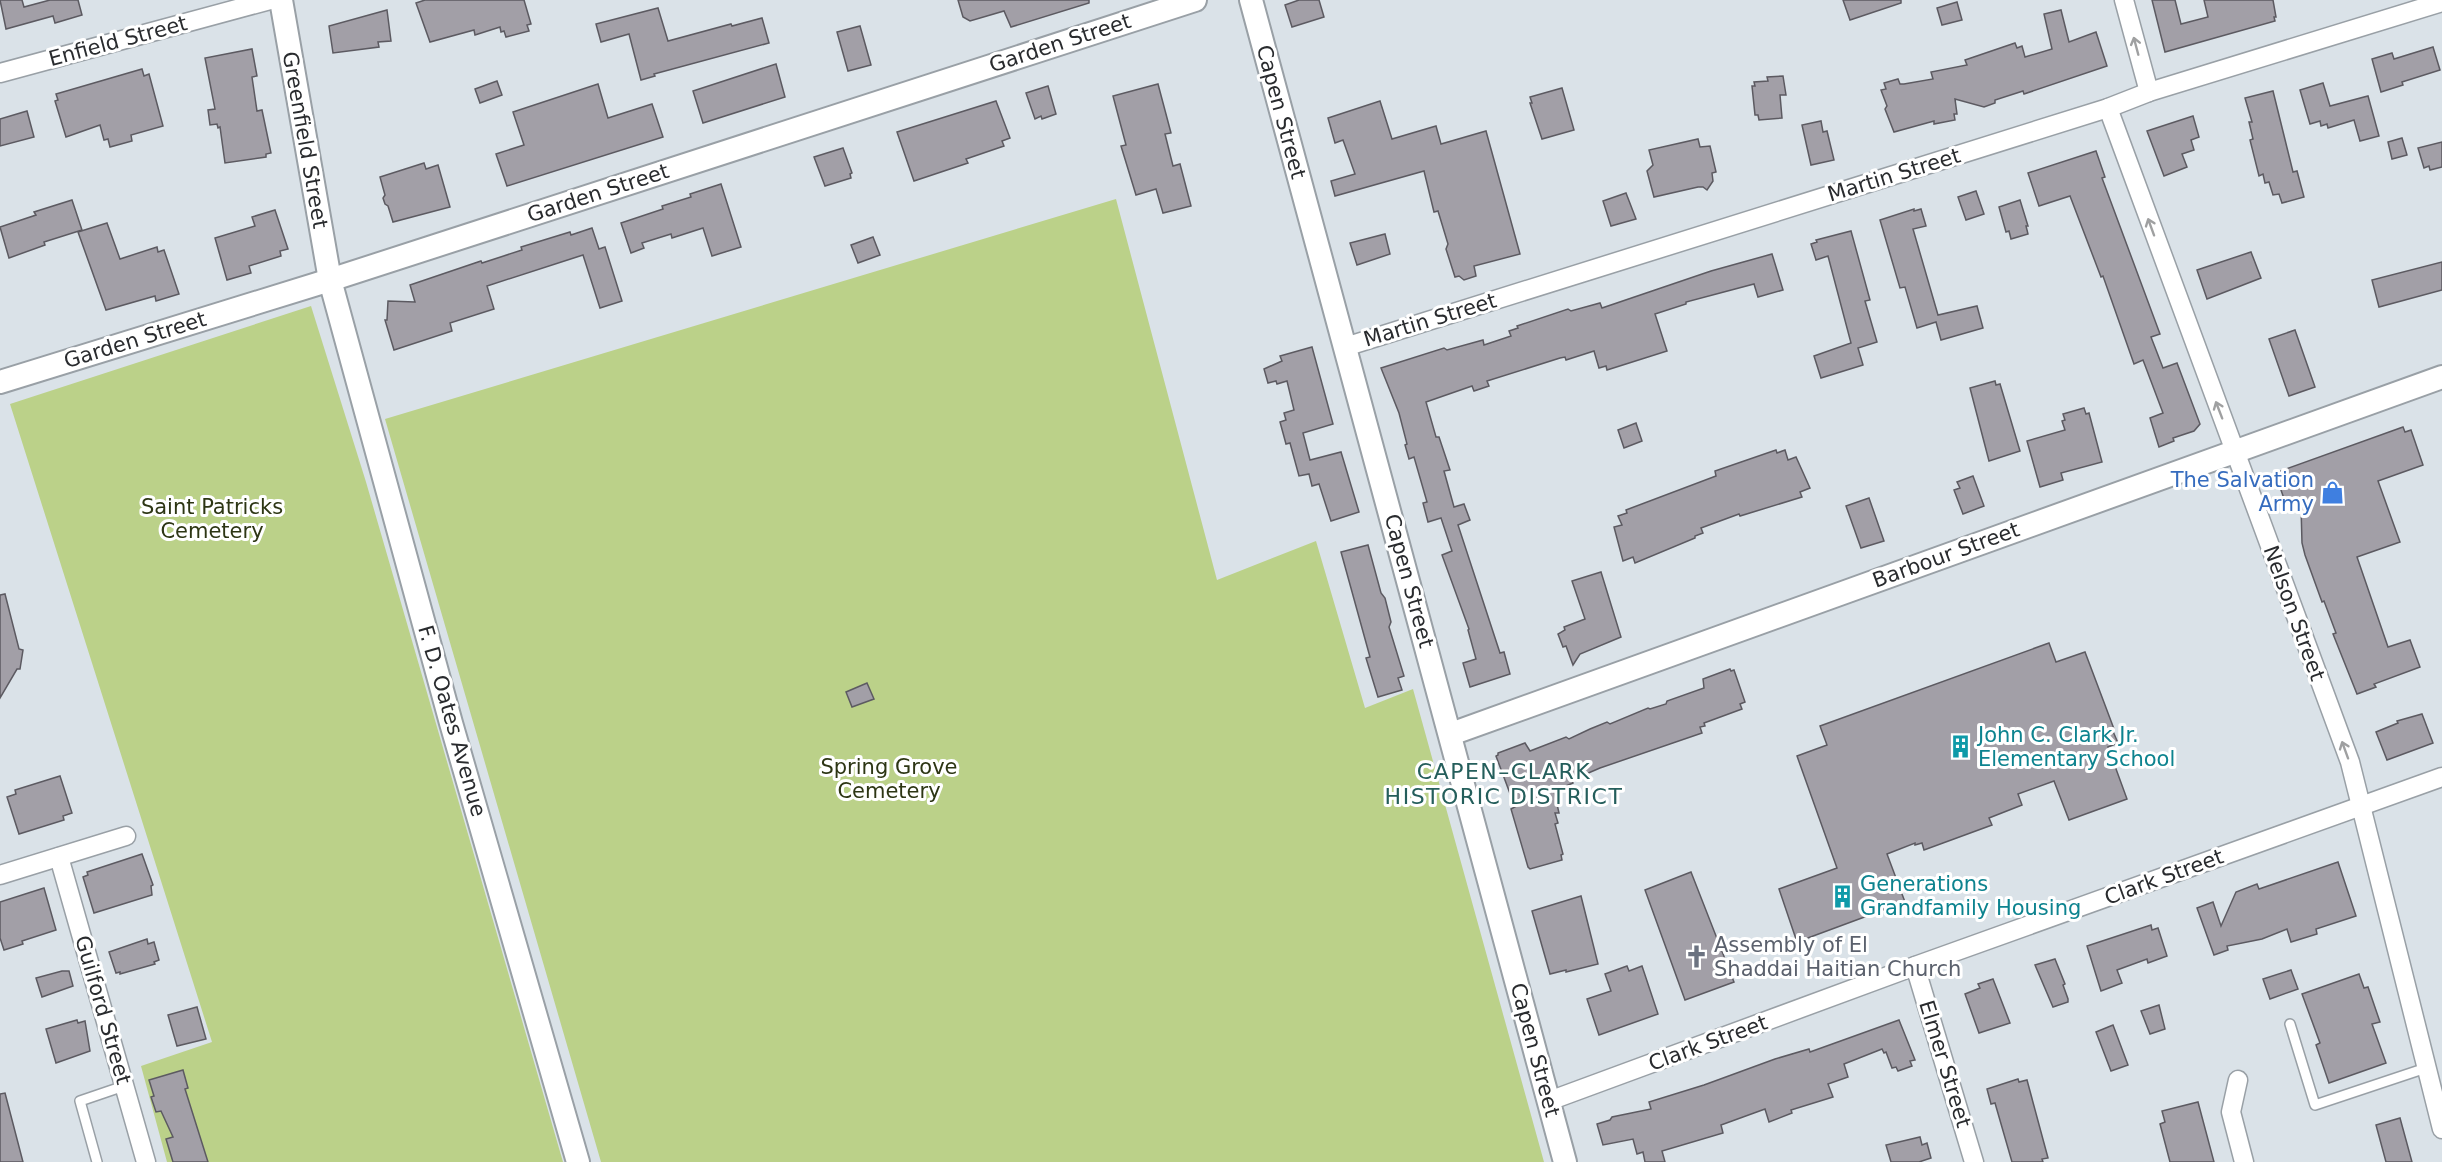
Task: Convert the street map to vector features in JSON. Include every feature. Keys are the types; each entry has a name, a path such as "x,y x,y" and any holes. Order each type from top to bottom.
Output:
{"street":[{"name":"Enfield Street","path":"0,73 270,0"},
{"name":"Greenfield Street","path":"280,0 330,280"},
{"name":"Garden Street","path":"0,382 330,280 1195,0"},
{"name":"Capen Street","path":"1251,0 1565,1162"},
{"path":"2124,0 2149,92"},
{"name":"Martin Street","path":"1345,347 2108,108 2149,92 2442,2"},
{"name":"Nelson Street","path":"2108,108 2349,762 2433,1076 2442,1129"},
{"name":"F. D. Oates Avenue","path":"330,280 452,723 578,1162"},
{"name":"Barbour Street","path":"1451,734 2442,377"},
{"name":"Clark Street","path":"1549,1101 1915,966 2442,777"},
{"path":"0,875 126,836"},
{"name":"Guilford Street","path":"59,857 146,1162"},
{"name":"Elmer Street","path":"1915,966 1974,1162"},
{"path":"2238,1080 2231,1112 2244,1162"}],"lane":[{"path":"2290,1024 2315,1105 2433,1076"},
{"path":"97,1162 80,1101 124,1086"}],"green space":[{"name":"Spring Grove Cemetery","path":"1116,199 1217,580 1316,541 1365,708 1413,689 1544,1162 601,1162 385,419"},
{"name":"Saint Patricks Cemetery","path":"311,306 366,482 563,1162 167,1162 141,1066 212,1042 10,404"}],"building":[{"path":"0,0 22,0 24,7 50,0 78,0 82,15 55,23 53,16 6,29"},
{"path":"425,0 524,0 531,24 527,25 529,31 506,37 500,27 475,35 474,30 430,42 416,3"},
{"path":"958,0 1089,0 1089,3 1011,27 1004,11 970,21 963,17"},
{"path":"1299,0 1319,0 1324,17 1292,27 1285,5"},
{"path":"1843,0 1901,0 1901,3 1850,20"},
{"path":"2152,0 2175,0 2181,24 2208,17 2204,0 2273,0 2276,17 2274,17 2275,21 2165,52"},
{"path":"1957,2 1962,20 1942,25 1937,8"},
{"path":"658,8 668,41 762,18 769,43 654,74 655,76 641,80 629,34 601,42 596,24"},
{"path":"387,10 391,41 378,42 379,47 333,53 329,26"},
{"path":"2061,10 2069,42 2096,32 2107,66 2024,94 2023,91 1995,100 1995,103 1984,107 1955,99 1957,114 1954,114 1955,120 1934,124 1934,121 1894,132 1881,90 1886,89 1884,83 1898,79 1900,84 1904,84 1933,79 1931,72 1967,65 1965,60 2015,43 2017,48 2022,46 2025,57 2052,49 2044,14"},
{"path":"860,26 871,65 848,71 837,32"},
{"path":"2433,47 2440,70 2402,82 2403,85 2381,92 2372,59 2392,53 2394,59"},
{"path":"252,49 257,76 252,77 257,111 262,110 271,153 266,154 266,157 225,163 220,127 218,128 217,124 210,125 208,110 215,109 205,58"},
{"path":"776,64 785,97 703,123 693,91"},
{"path":"142,69 144,76 149,74 163,126 131,135 132,141 110,147 108,139 104,140 100,125 66,137 55,101 58,100 56,94"},
{"path":"1783,76 1786,95 1780,95 1782,118 1759,120 1758,115 1755,115 1752,86 1755,86 1754,82 1768,81 1767,77"},
{"path":"497,81 502,95 480,103 475,89"},
{"path":"2323,83 2330,106 2368,96 2379,136 2360,141 2354,120 2328,128 2327,124 2321,126 2320,121 2310,124 2300,90"},
{"path":"598,84 608,118 652,104 663,137 507,186 496,154 524,145 513,112"},
{"path":"1158,84 1171,133 1165,134 1173,166 1180,164 1191,206 1163,213 1156,189 1136,195 1121,146 1126,145 1113,96"},
{"path":"1048,86 1056,114 1035,119 1026,93"},
{"path":"1562,88 1574,130 1542,139 1530,97"},
{"path":"2273,91 2293,172 2297,171 2304,197 2282,203 2279,194 2273,195 2269,182 2265,183 2263,174 2259,176 2250,140 2253,139 2249,122 2252,122 2245,98"},
{"path":"996,101 1010,138 1002,141 1004,146 966,159 968,163 914,181 897,132"},
{"path":"1380,101 1392,139 1436,126 1441,144 1486,131 1520,254 1474,266 1476,276 1464,280 1459,276 1455,277 1446,249 1448,244 1438,211 1434,212 1424,171 1335,196 1331,181 1355,174 1343,140 1335,143 1328,118"},
{"path":"27,111 34,137 0,146 0,119"},
{"path":"2193,116 2199,137 2191,140 2194,150 2182,154 2187,167 2164,176 2147,131"},
{"path":"1821,121 1823,132 1827,131 1834,160 1811,165 1802,125"},
{"path":"2402,138 2407,155 2392,159 2388,142"},
{"path":"1698,139 1700,147 1710,146 1716,172 1712,173 1713,181 1707,190 1698,187 1654,197 1647,171 1653,165 1649,150"},
{"path":"2442,142 2442,167 2430,170 2429,166 2424,168 2418,148"},
{"path":"843,148 852,173 851,178 825,186 814,157"},
{"path":"2096,151 2105,177 2102,178 2160,334 2151,337 2163,368 2177,363 2200,424 2194,431 2173,438 2174,441 2159,447 2150,418 2163,413 2143,360 2134,364 2103,276 2101,277 2070,196 2039,206 2028,173"},
{"path":"424,163 426,169 438,165 450,207 393,222 383,198 385,195 380,177"},
{"path":"721,184 741,247 712,256 703,228 672,238 671,234 642,243 644,248 631,253 621,223 663,209 662,206"},
{"path":"1976,191 1984,214 1966,220 1958,197"},
{"path":"1626,193 1636,219 1611,226 1603,201"},
{"path":"72,200 82,230 44,242 45,245 9,258 0,227 36,215 34,212"},
{"path":"2020,200 2028,226 2026,226 2028,234 2011,239 2009,231 2006,232 1999,207"},
{"path":"1914,209 1914,211 1921,209 1926,226 1913,229 1938,315 1977,306 1983,328 1941,340 1936,322 1917,328 1905,287 1900,288 1880,220"},
{"path":"275,210 288,249 280,251 281,256 249,266 251,273 227,280 215,238 255,226 252,217"},
{"path":"107,223 120,259 157,247 158,252 164,250 179,294 156,301 155,296 106,310 78,232"},
{"path":"592,228 599,249 605,247 622,301 600,308 583,255 487,286 494,309 450,323 452,331 394,350 385,320 387,320 388,301 415,302 410,285 522,250 521,247 570,232 571,235"},
{"path":"1851,231 1870,300 1865,301 1877,342 1858,348 1863,365 1821,378 1814,356 1851,343 1828,256 1816,260 1811,244 1817,242 1816,240"},
{"path":"1385,234 1390,254 1357,265 1350,243"},
{"path":"873,237 880,255 858,263 851,245"},
{"path":"2251,252 2261,278 2207,299 2197,270"},
{"path":"1772,254 1783,290 1758,297 1754,284 1686,302 1686,304 1655,314 1667,351 1607,370 1606,366 1599,368 1594,351 1566,360 1565,357 1560,358 1487,381 1489,386 1474,391 1472,386 1426,402 1436,437 1439,437 1450,470 1444,471 1454,507 1464,504 1470,520 1458,525 1500,653 1504,652 1510,674 1470,687 1463,663 1476,659 1469,629 1442,555 1452,551 1441,518 1428,522 1423,503 1427,502 1414,457 1409,459 1399,413 1381,368 1444,348 1447,350 1483,340 1484,345 1511,336 1509,331 1518,328 1517,326 1568,309 1571,311 1600,303 1602,308 1711,271"},
{"path":"2442,262 2442,290 2379,307 2372,280"},
{"path":"2295,330 2315,387 2289,396 2269,339"},
{"path":"1312,347 1333,424 1303,433 1310,460 1341,452 1359,512 1331,521 1319,484 1312,486 1309,474 1299,476 1290,443 1286,444 1280,422 1286,420 1284,413 1294,410 1287,381 1277,384 1276,381 1268,383 1264,369 1282,361 1280,356"},
{"path":"1995,381 1996,385 2000,384 2020,451 1989,461 1970,388"},
{"path":"2084,408 2086,414 2089,413 2102,462 2061,473 2063,480 2040,487 2027,441 2065,430 2062,421 2065,420 2063,414"},
{"path":"1636,423 1642,441 1624,448 1618,430"},
{"name":"The Salvation Army","path":"2403,427 2405,432 2411,430 2423,465 2378,481 2400,542 2357,557 2388,647 2410,640 2420,667 2374,684 2376,687 2357,694 2305,555 2302,543 2301,506 2288,510 2275,473"},
{"path":"1776,450 1777,453 1785,450 1788,460 1796,457 1810,488 1800,492 1802,497 1740,516 1739,514 1701,528 1703,533 1695,538 1635,563 1633,557 1623,561 1614,527 1622,525 1618,516 1627,513 1626,510 1716,476 1715,471"},
{"path":"1973,476 1984,506 1963,514 1954,490 1960,488 1957,482"},
{"path":"1869,498 1884,541 1861,548 1846,506"},
{"path":"1368,545 1381,593 1385,598 1391,622 1389,627 1404,676 1398,678 1402,690 1378,697 1366,658 1370,657 1341,552"},
{"path":"1601,572 1621,637 1580,654 1573,665 1566,646 1563,647 1558,634 1565,630 1564,627 1585,619 1572,581"},
{"path":"5,594 19,649 23,650 20,669 17,669 0,698 0,595"},
{"name":"John C. Clark Jr. Elementary School","path":"2049,643 2056,662 2085,652 2118,743 2108,747 2127,799 2069,820 2054,781 2018,794 2022,805 1989,818 1992,825 1924,850 1922,843 1915,845 1915,843 1887,854 1905,902 1797,942 1779,889 1837,868 1797,756 1827,745 1820,726"},
{"path":"1730,669 1734,670 1745,702 1740,704 1742,709 1704,723 1705,726 1700,727 1702,733 1600,768 1554,791 1559,813 1555,813 1558,823 1555,824 1563,854 1561,855 1562,860 1530,869 1528,867 1511,809 1515,807 1496,756 1498,753 1525,743 1530,751 1566,737 1569,739 1607,722 1610,724 1648,708 1666,704 1667,701 1704,688 1703,679"},
{"path":"867,683 874,699 852,707 846,692"},
{"path":"2422,714 2433,743 2387,760 2376,732 2398,723 2397,721"},
{"path":"60,776 72,813 63,816 64,820 19,834 7,797 16,794 15,790"},
{"path":"142,854 153,885 151,886 152,895 94,913 83,877 88,875 87,872"},
{"path":"2338,862 2356,916 2316,929 2317,934 2291,942 2287,929 2262,939 2227,946 2228,950 2214,955 2197,908 2213,902 2221,926 2236,892 2257,884 2259,889"},
{"name":"Assembly of El Shaddai Haitian Church","path":"1691,872 1734,982 1685,1000 1645,890"},
{"path":"44,888 56,930 22,941 23,944 4,950 0,938 0,902"},
{"path":"1581,896 1598,964 1550,974 1532,911"},
{"path":"2151,925 2152,930 2158,928 2167,956 2148,963 2147,959 2117,970 2122,983 2101,991 2087,946"},
{"path":"147,939 148,944 154,942 159,960 154,962 155,964 120,974 120,972 116,973 109,952"},
{"path":"2055,959 2065,984 2063,985 2068,1002 2053,1007 2035,965"},
{"path":"1627,966 1629,971 1642,966 1658,1014 1599,1035 1587,999 1611,991 1605,974"},
{"path":"2291,970 2298,989 2270,999 2263,979"},
{"path":"69,971 73,986 42,997 36,978"},
{"path":"2359,974 2364,988 2368,987 2380,1022 2372,1024 2386,1063 2329,1083 2316,1045 2320,1043 2302,994"},
{"path":"1993,979 2010,1023 1979,1033 1965,994 1980,988 1978,984"},
{"path":"2159,1005 2165,1029 2150,1034 2141,1011"},
{"path":"197,1007 206,1039 177,1046 168,1015"},
{"path":"77,1020 78,1023 85,1021 90,1051 56,1063 46,1029"},
{"path":"1899,1020 1915,1060 1910,1061 1912,1066 1898,1071 1896,1067 1892,1068 1886,1052 1884,1053 1882,1049 1844,1064 1848,1077 1828,1084 1833,1097 1791,1110 1792,1113 1769,1122 1765,1109 1721,1125 1723,1133 1662,1151 1665,1162 1645,1162 1643,1152 1637,1154 1633,1139 1603,1145 1597,1124 1610,1120 1612,1117 1651,1109 1649,1102 1775,1059 1809,1049 1810,1052"},
{"path":"2113,1025 2128,1065 2111,1071 2096,1032"},
{"path":"183,1070 188,1088 185,1089 208,1162 173,1162 166,1139 173,1137 161,1111 156,1112 151,1097 154,1096 149,1080"},
{"path":"2018,1079 2019,1082 2027,1080 2048,1158 2042,1159 2043,1162 2012,1162 1995,1103 1991,1104 1987,1089"},
{"path":"5,1093 23,1162 0,1162 0,1094"},
{"path":"2198,1102 2214,1162 2170,1162 2160,1124 2165,1122 2162,1111"},
{"path":"2400,1118 2412,1162 2386,1162 2376,1125"},
{"path":"1920,1137 1922,1145 1927,1143 1931,1158 1919,1162 1891,1162 1886,1145"}],"place":[{"name":"The Salvation Army","path":"2332,492"},
{"name":"John C. Clark Jr. Elementary School","path":"1960,747"},
{"name":"Generations Grandfamily Housing","path":"1842,896"},
{"name":"Assembly of El Shaddai Haitian Church","path":"1696,957"}],"district":[{"name":"CAPEN–CLARK HISTORIC DISTRICT","path":"1504,784"}]}
